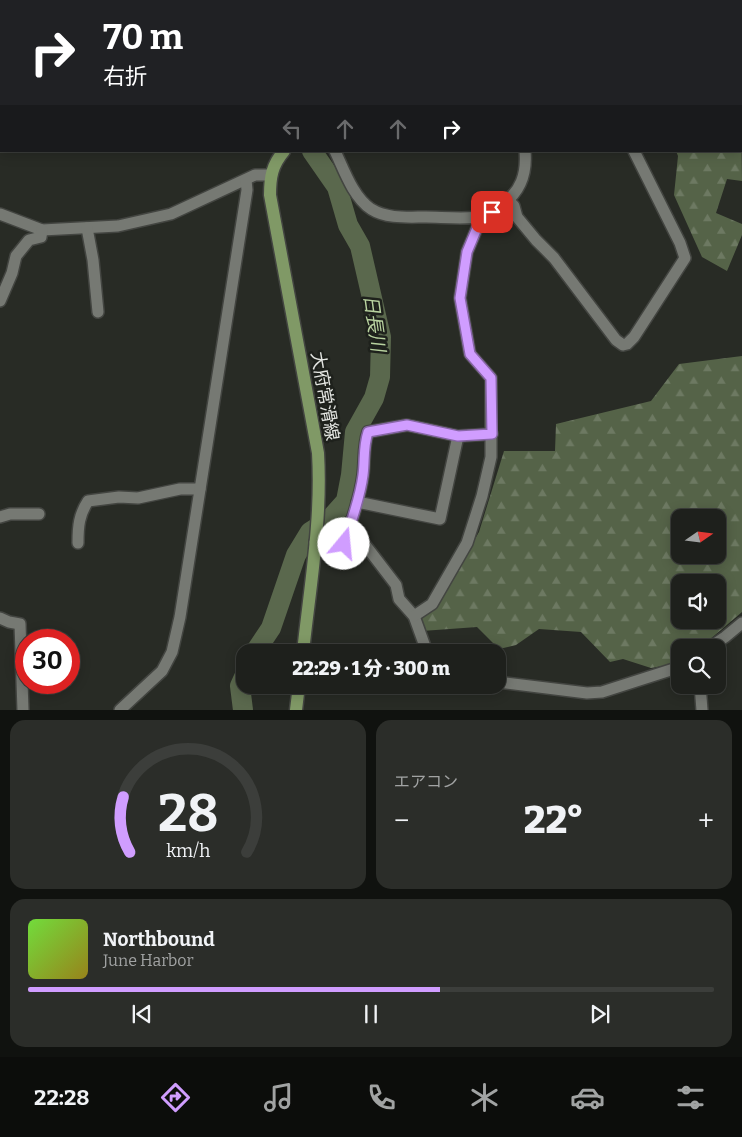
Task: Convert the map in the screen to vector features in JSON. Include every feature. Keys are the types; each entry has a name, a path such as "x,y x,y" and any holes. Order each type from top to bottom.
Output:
{"main road":[{"path":"270,175 277,159 283,152"},
{"name":"大府常滑線","path":"270,175 270,195 318,453 320,481 317,532 303,644"},
{"path":"296,710 298,694"}],"street":[{"path":"336,152 357,195 368,207 379,214 395,216 482,216 492,212 508,200 520,187 525,169 524,152"},
{"path":"508,200 514,206 517,217 554,258 616,340 623,345 627,344 634,337 685,258 680,243 634,152"},
{"path":"0,214 42,230 118,226 171,214 255,175 270,175"},
{"path":"120,710 162,670 172,652 180,617 247,190 246,180"},
{"path":"414,616 432,604 467,543 490,465 492,434 491,378 470,354 460,298 467,252 482,216"},
{"path":"87,228 93,260 98,312"},
{"path":"0,301 12,273 16,256 29,240 41,238 42,230"},
{"path":"317,532 344,544 363,475 364,443 368,432 407,425 458,436 492,434"},
{"path":"357,502 440,519 458,436"},
{"path":"78,542 80,515 88,501 119,496 138,498 180,489 200,489"},
{"path":"0,517 10,514 39,514"},
{"path":"350,525 396,585 400,600 414,616 424,644"},
{"path":"0,618 20,624 23,710"},
{"path":"723,639 742,622"},
{"path":"506,683 587,693 602,692 671,670"},
{"path":"701,694 702,710"}],"green space":[{"path":"676,152 742,152 742,181 727,179 716,213 742,224 742,235 727,271 702,257 674,195 678,156"},
{"path":"742,356 742,612 726,626 726,574 671,574 671,629 722,629 710,639 671,639 671,665 651,668 623,659 610,662 581,632 539,629 516,645 506,647 506,644 494,644 477,627 422,631 421,618 435,608 479,532 504,451 555,451 556,424 651,401 679,364"}],"waterway":[{"name":"日長川","path":"260,644 271,628 296,555 310,532 329,520 346,501 351,475 355,432 374,398 380,377 381,337 360,246 348,225 337,187 313,152"},
{"name":"日長川","path":"241,694 243,710"}],"route":[{"path":"344,544 363,475 364,443 368,432 407,425 458,436 492,434 491,378 470,354 460,298 467,252 482,216 492,212"}]}
